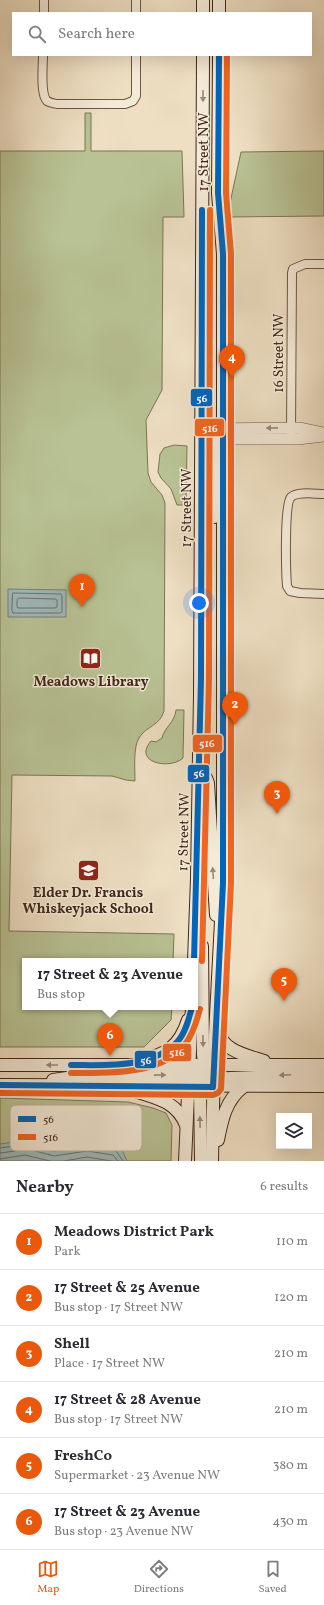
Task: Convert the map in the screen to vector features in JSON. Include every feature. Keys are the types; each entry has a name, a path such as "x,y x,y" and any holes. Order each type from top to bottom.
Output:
{"main road":[{"path":"203,0 203,12"},
{"path":"219,0 219,12"},
{"name":"17 Street NW","path":"185,1161 186,1127 202,1076 216,1021 223,884 222,567 212,435 203,56"},
{"name":"17 Street NW","path":"194,958 198,774 212,435 223,254 218,193 219,56"},
{"path":"198,774 206,778 208,783 214,904 221,939"},
{"path":"196,891 201,926 201,1161"},
{"path":"120,1065 140,1061 170,1050 182,1036 191,1010"},
{"name":"17 Street NW","path":"192,1010 213,1161"},
{"path":"216,1021 219,1035 224,1044 229,1048 277,1065"},
{"path":"0,1065 120,1065 202,1076 243,1087 324,1086"},
{"path":"5,1085 120,1086 277,1065 324,1065"},
{"path":"5,1085 74,1077 324,1074"},
{"path":"120,1086 170,1104 179,1112 186,1127"},
{"path":"213,1161 222,1122 228,1104 234,1094 243,1087"}],"street":[{"path":"44,0 44,12"},
{"path":"136,0 136,12"},
{"path":"43,56 43,94 47,100 57,104 124,104 133,101 136,92 136,56"},
{"name":"16 Street NW","path":"291,434 292,273 295,267 306,264 324,264"},
{"path":"212,435 324,435"},
{"path":"324,494 300,494 291,497 287,506 287,586 290,591 300,594 324,594"}],"green space":[{"path":"85,113 91,113 91,151 182,151 184,217 163,217 162,390 146,420 148,473 151,482 162,495 165,503 164,711 159,720 142,734 137,742 135,781 112,776 12,775 9,931 174,934 173,958 22,958 22,1010 172,1010 171,1020 144,1047 0,1047 0,151 85,151"},
{"path":"324,151 324,216 227,217 241,152"},
{"path":"174,445 187,446 186,505 177,505 171,489 161,478 158,472 160,454 164,448"},
{"path":"176,710 184,710 183,758 170,764 155,762 146,755 146,749 151,741 156,742 162,738 163,734 174,718"},
{"path":"0,1098 128,1102 140,1105 10,1105 10,1151 142,1151 142,1105 166,1113 172,1125 171,1161 0,1161"}],"water":[{"path":"8,589 66,590 66,617 8,617"},
{"path":"10,1143 10,1151 122,1151 127,1161 0,1161 0,1144"}],"transit line":[{"name":"56","path":"0,1085 213,1087 223,883 223,254 218,193 219,56"},
{"name":"516","path":"0,1093 213,1095 218,1093 221,1089 231,883 231,254 226,193 227,56"},
{"name":"56","path":"194,958 201,679 202,210"},
{"name":"516","path":"202,961 209,680 210,210"},
{"name":"516","path":"71,1073 117,1072 149,1067 163,1062 176,1054 186,1043 193,1031 200,1009"},
{"name":"56","path":"71,1065 128,1064 156,1057 168,1050 181,1037 187,1025 191,1010"}],"place":[{"name":"17 Street & 28 Avenue","path":"232,378"},
{"name":"Meadows District Park","path":"82,607"},
{"name":"Meadows Library","path":"91,659"},
{"name":"17 Street & 25 Avenue","path":"235,725"},
{"name":"Shell","path":"277,814"},
{"name":"Elder Dr. Francis Whiskeyjack School","path":"88,870"},
{"name":"FreshCo","path":"284,1001"},
{"name":"17 Street & 23 Avenue","path":"110,1056"}]}
